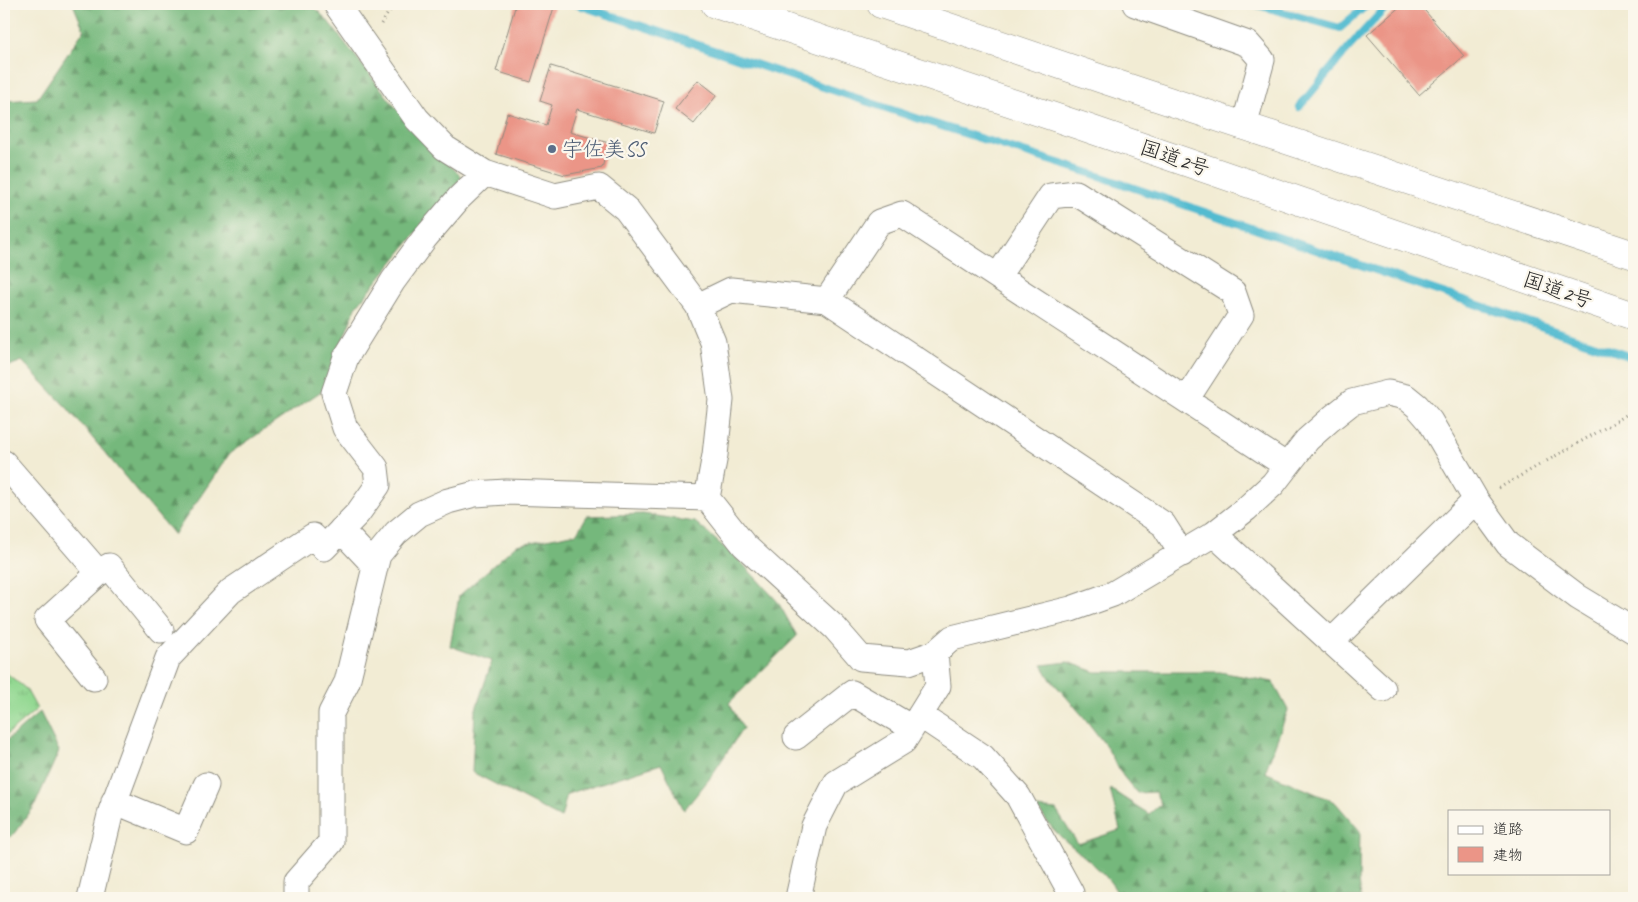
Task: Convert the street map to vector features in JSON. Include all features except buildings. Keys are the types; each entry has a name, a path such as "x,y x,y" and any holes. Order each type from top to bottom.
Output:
{"highway":[{"name":"国道2号","path":"715,4 1084,127 1634,316"},
{"path":"881,4 1634,255"},
{"path":"924,4 1102,79"}],"street":[{"path":"336,4 417,118 445,148 485,173 555,196 599,187 626,209 698,306 713,342 721,400 715,455 707,498 744,545 834,628 861,658 909,662 935,653 952,638 1071,609 1113,594 1214,534 1246,510 1272,484 1307,440 1352,402 1388,393 1406,397 1430,421 1476,500 1508,544 1578,597 1634,631"},
{"path":"1135,4 1248,44 1262,60 1244,126"},
{"path":"90,898 110,811 168,658 231,591 313,536 324,548 358,513 378,485 376,468 345,428 334,393 346,357 393,281 424,239 459,198 485,173"},
{"path":"998,276 1051,196 1076,193 1233,292 1241,315 1186,400"},
{"path":"827,300 879,222 902,214 1287,466"},
{"path":"698,306 731,290 827,300 1163,524 1182,554"},
{"path":"4,463 99,572"},
{"path":"296,898 296,882 331,842 331,713 347,682 378,556 396,533 419,514 448,500 475,494 506,492 707,498"},
{"path":"1331,642 1476,500"},
{"path":"341,530 375,566"},
{"path":"1214,534 1383,689"},
{"path":"94,678 47,620 99,572 108,566 161,630"},
{"path":"798,898 814,826 836,782 904,741 938,686 935,653"},
{"path":"796,737 852,693 916,722 983,757 1018,796 1071,894 1070,898"},
{"path":"114,801 186,831 206,785"}],"path":[{"path":"1476,500 1634,410"}],"green space":[{"path":"73,4 311,4 327,20 407,122 462,177 356,307 323,390 230,453 174,535 69,410 22,361 4,368 4,101 37,99 84,30"},
{"path":"643,514 695,522 741,562 778,602 797,636 729,703 743,728 710,778 684,810 661,764 567,794 561,818 472,772 475,712 492,661 450,646 459,596 516,545 577,533 587,516"},
{"path":"1068,662 1096,672 1220,672 1273,682 1288,710 1265,772 1335,802 1360,831 1359,880 1361,898 1119,898 1110,881 1057,833 1037,808 1056,810 1078,844 1120,830 1110,789 1149,814 1161,804 1155,792 1137,793 1123,776 1106,746 1083,716 1051,680 1042,665"},
{"path":"4,671 26,689 37,709 4,737"},
{"path":"40,712 59,751 34,807 12,836 4,838 4,742"}],"waterway":[{"path":"576,4 919,119 1093,174 1634,358"},
{"path":"1254,4 1340,28 1368,4"},
{"path":"1299,107 1350,46 1389,4"}],"place":[{"name":"宇佐美SS","path":"552,149"}]}
